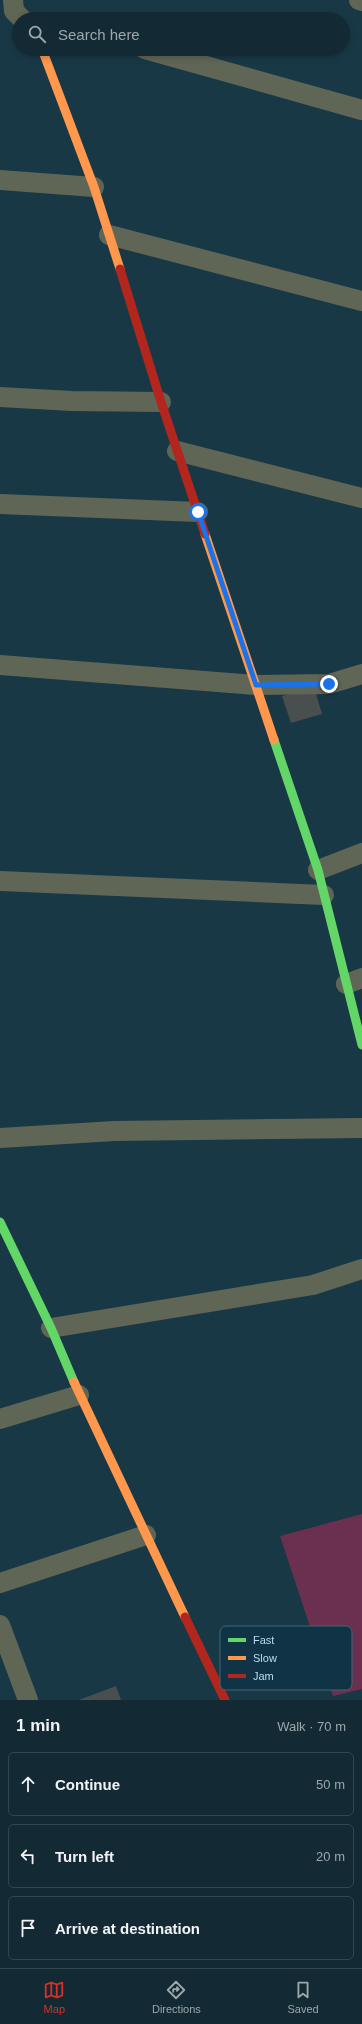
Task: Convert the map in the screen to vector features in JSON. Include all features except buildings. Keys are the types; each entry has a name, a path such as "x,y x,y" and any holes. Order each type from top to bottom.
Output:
{"street":[{"path":"45,56 94,187 177,451 318,870 324,895 354,981 362,1045"},
{"path":"170,56 362,110"},
{"path":"0,180 94,187"},
{"path":"109,235 362,301"},
{"path":"0,397 72,401 161,402"},
{"path":"177,451 362,498"},
{"path":"0,504 198,512"},
{"path":"0,665 256,685 329,684 362,674"},
{"path":"318,870 362,853"},
{"path":"0,880 324,895"},
{"path":"0,1138 114,1131 362,1128"},
{"path":"0,1222 51,1328 79,1395 220,1690"},
{"path":"51,1328 313,1285 362,1268"},
{"path":"0,1419 79,1395"},
{"path":"0,1583 146,1535"},
{"path":"0,1625 28,1700"},
{"path":"220,1690 225,1700"}],"shaded area":[{"path":"362,1514 362,1689 333,1696 331,1690 352,1690 352,1626 310,1626 280,1536"}],"traffic: fast":[{"path":"274,740 318,870 362,1045"},
{"path":"0,1222 51,1328 74,1382"}],"traffic: slow":[{"path":"45,56 94,187 120,269"},
{"path":"205,534 274,740"},
{"path":"74,1382 185,1617"}],"traffic: jam":[{"path":"120,269 161,402 205,534"},
{"path":"185,1617 220,1690"},
{"path":"220,1690 225,1700"}],"route":[{"path":"198,512 256,685 329,684"}]}
